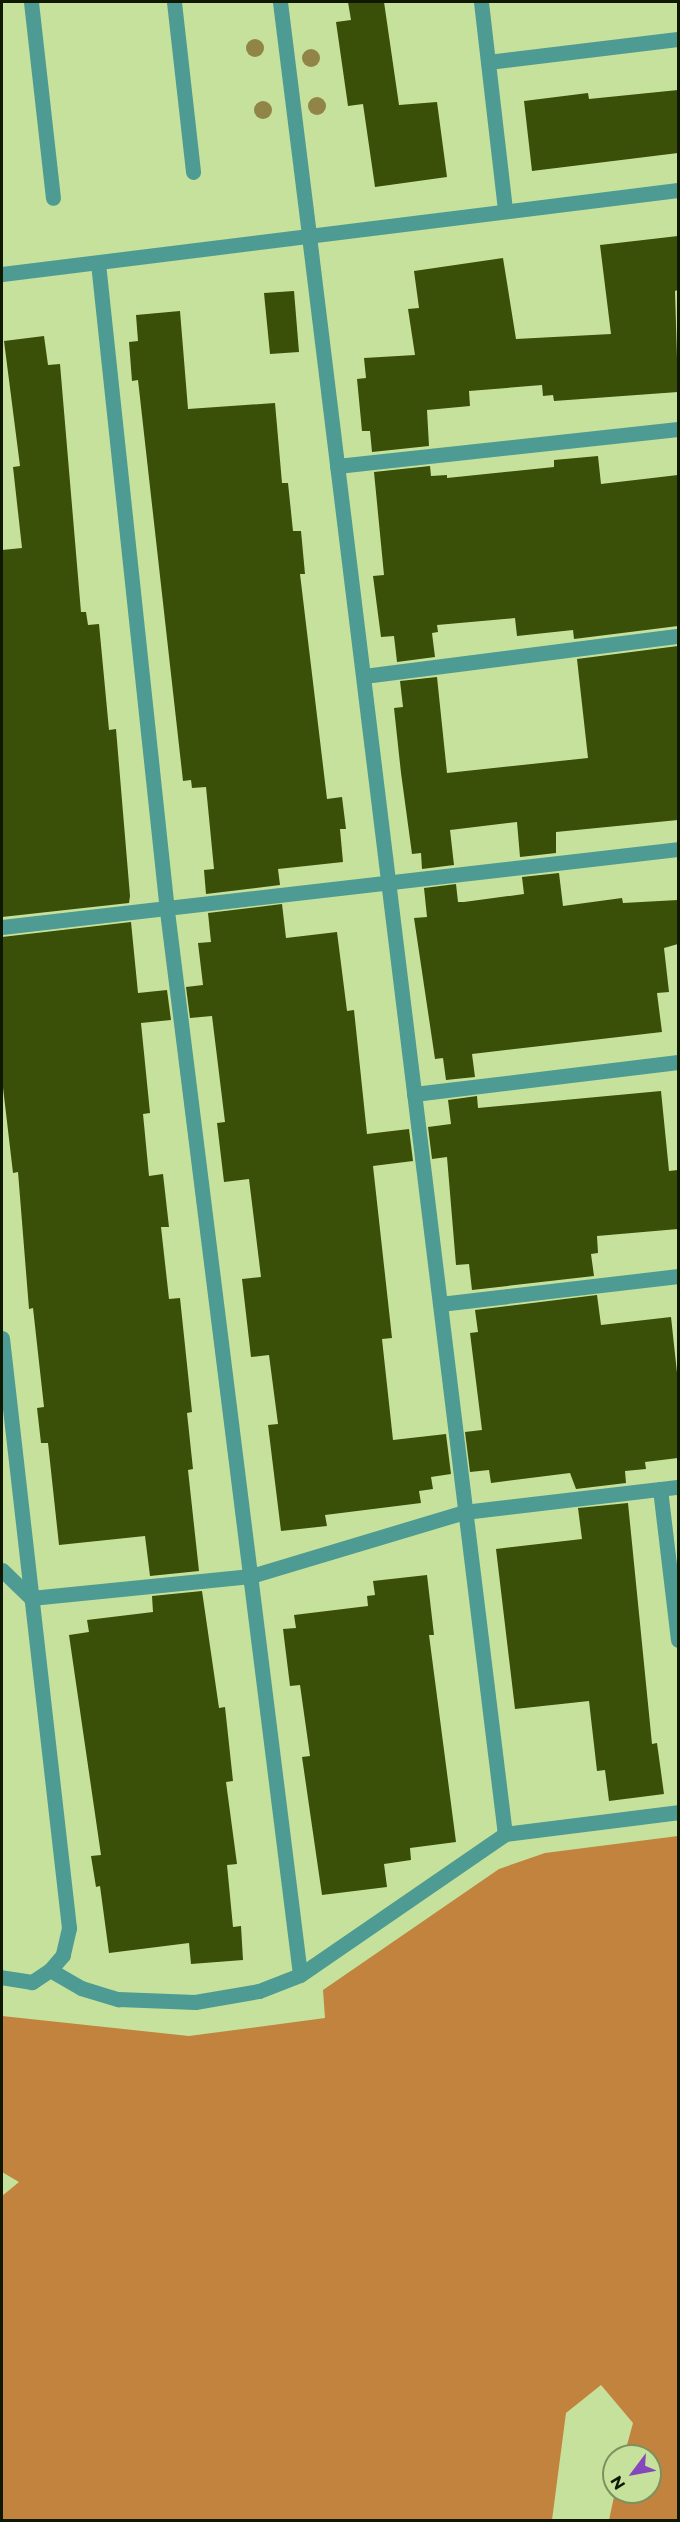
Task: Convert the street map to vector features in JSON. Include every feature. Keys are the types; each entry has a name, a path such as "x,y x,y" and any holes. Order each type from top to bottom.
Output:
{"street":[{"path":"31,2 53,198"},
{"path":"174,2 193,172"},
{"path":"280,2 505,1834"},
{"path":"481,2 505,211"},
{"path":"488,62 678,39"},
{"path":"2,274 678,190"},
{"path":"98,263 167,911 300,1975"},
{"path":"337,466 678,429"},
{"path":"364,676 678,636"},
{"path":"2,927 167,911 678,849"},
{"path":"414,1094 678,1062"},
{"path":"440,1304 678,1276"},
{"path":"2,1338 69,1928 63,1955 50,1970 32,1982 2,1977"},
{"path":"2,1570 31,1598 251,1576 464,1512 678,1486"},
{"path":"660,1489 678,1640"},
{"path":"50,1970 81,1988 118,1999 195,2002 259,1991 300,1975 505,1834 678,1812"}],"shaded area":[{"path":"678,1836 678,2520 609,2520 612,2504 662,2504 662,2444 627,2444 633,2423 601,2385 566,2413 552,2520 2,2520 2,2196 19,2182 2,2172 2,2016 189,2036 325,2018 323,1990 499,1869 545,1853"}],"building":[{"path":"348,2 384,2 399,105 437,102 447,177 375,187 363,104 348,106 336,22 351,20"},
{"path":"678,90 678,153 532,171 524,101 588,93 589,99"},
{"path":"678,236 678,290 675,291 678,392 554,401 553,395 543,396 542,385 469,391 470,406 427,410 429,446 372,452 370,431 362,431 357,379 366,378 364,358 415,355 408,309 419,308 414,271 503,258 516,339 611,334 600,245"},
{"path":"294,291 299,352 270,354 264,293"},
{"path":"180,311 188,409 275,403 282,483 288,483 293,531 301,531 305,574 300,574 327,799 342,797 346,829 340,829 343,862 278,869 280,885 206,894 204,870 214,869 206,787 192,788 191,780 183,781 138,380 132,381 129,342 138,341 136,315"},
{"path":"44,336 48,365 60,364 81,612 86,612 88,625 99,624 109,730 116,729 130,896 129,903 2,917 2,550 22,548 13,467 20,466 4,341"},
{"path":"598,456 601,484 678,475 678,626 574,639 573,630 517,636 515,618 437,625 438,632 432,633 435,657 397,662 394,636 381,637 373,576 384,575 374,472 430,466 431,476 447,475 447,478 554,467 554,460"},
{"path":"678,646 678,820 556,832 556,853 520,857 517,822 450,830 454,865 422,869 421,853 412,854 401,773 394,708 403,707 400,681 437,677 447,773 588,758 577,659"},
{"path":"559,873 563,906 622,898 623,903 678,900 678,944 664,948 669,992 657,993 662,1032 472,1054 475,1077 446,1080 443,1058 435,1059 414,918 427,917 424,888 456,884 458,902 464,902 524,894 522,877"},
{"path":"282,904 286,938 337,932 347,1011 354,1010 367,1134 409,1129 413,1161 373,1166 392,1338 382,1339 393,1440 446,1434 451,1474 431,1477 433,1489 419,1491 421,1503 325,1515 327,1526 281,1531 268,1425 278,1424 269,1355 251,1357 242,1279 261,1277 249,1179 224,1182 217,1123 225,1122 212,1016 190,1018 186,987 203,985 198,943 211,942 208,913"},
{"path":"131,922 138,993 167,990 171,1020 141,1023 150,1113 143,1114 149,1176 163,1174 169,1227 161,1227 169,1299 180,1298 192,1412 187,1413 193,1469 188,1470 199,1571 150,1576 145,1536 59,1545 48,1443 41,1443 37,1408 44,1407 33,1308 29,1309 18,1172 13,1173 2,1079 2,937"},
{"path":"661,1091 669,1171 678,1170 678,1229 597,1236 598,1253 591,1254 594,1276 472,1290 469,1264 456,1265 447,1157 432,1159 428,1127 451,1124 448,1100 477,1096 478,1108"},
{"path":"597,1295 601,1325 671,1317 678,1382 678,1458 645,1462 646,1469 625,1471 626,1483 576,1489 570,1473 491,1483 489,1470 470,1472 465,1432 482,1430 470,1333 478,1332 475,1310"},
{"path":"628,1503 652,1744 657,1743 664,1794 609,1801 605,1770 597,1771 589,1701 515,1709 496,1549 582,1539 578,1508"},
{"path":"427,1575 434,1635 429,1635 456,1842 410,1848 411,1860 384,1864 387,1887 322,1895 302,1757 310,1756 300,1685 290,1686 283,1629 296,1628 294,1615 368,1606 367,1596 375,1595 373,1581"},
{"path":"202,1591 219,1708 225,1707 233,1781 226,1782 237,1864 227,1865 233,1927 241,1926 243,1960 191,1964 189,1943 109,1953 100,1886 96,1887 91,1856 101,1855 69,1635 89,1632 87,1620 153,1612 152,1596"}]}
